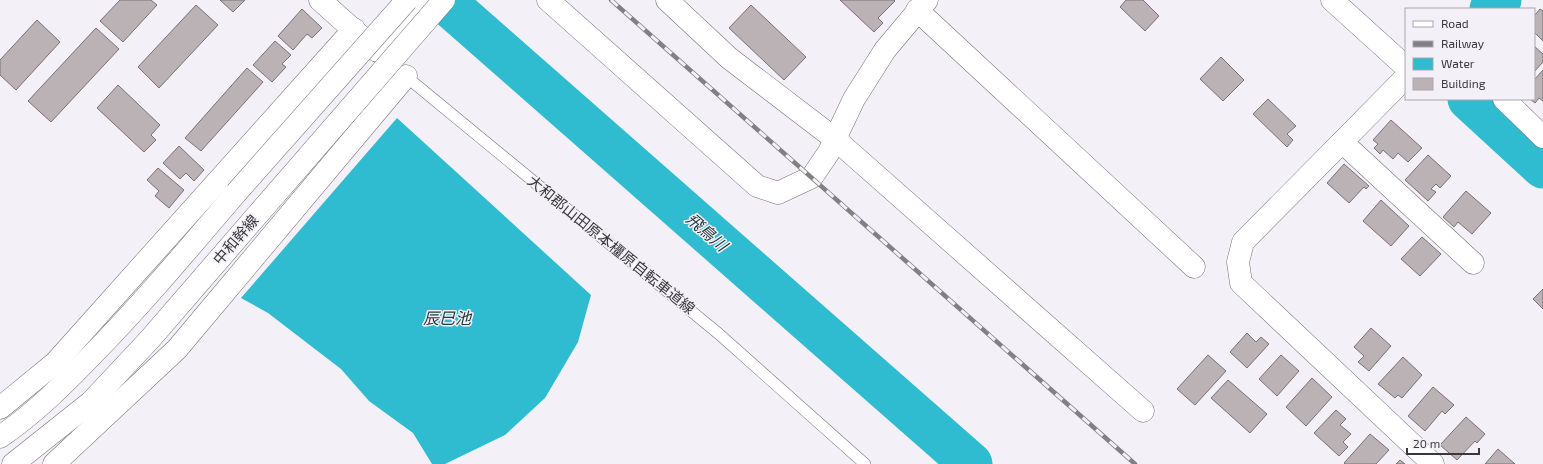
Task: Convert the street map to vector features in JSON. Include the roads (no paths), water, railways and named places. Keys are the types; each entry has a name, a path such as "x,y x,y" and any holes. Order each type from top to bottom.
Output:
{"street":[{"name":"大和郡山田原本橿原自転車道線","path":"320,0 354,29 376,51"},
{"name":"中和幹線","path":"0,437 16,426 72,376 116,331 407,0"},
{"path":"376,51 422,0"},
{"name":"中和幹線","path":"13,464 91,402 150,339 444,0"},
{"path":"548,0 757,186 778,193 812,178 829,152 854,99 885,50 922,5 1194,267"},
{"path":"667,0 729,58 835,139 1143,411"},
{"path":"1332,0 1405,66"},
{"path":"0,408 55,363 354,29"},
{"path":"54,464 177,349 406,76"},
{"path":"1405,78 1243,242 1238,262 1241,283 1433,464"},
{"path":"1505,100 1543,137"},
{"path":"1342,142 1473,263"}],"lane":[{"name":"大和郡山田原本橿原自転車道線","path":"376,51 719,334 865,464"}],"water":[{"name":"辰巳池","path":"397,118 591,295 578,342 545,398 505,435 445,464 432,464 413,433 369,401 341,369 268,313 241,298"}],"waterway":[{"name":"飛鳥川","path":"443,0 971,464"},
{"path":"1492,8 1500,0"},
{"path":"1470,100 1543,167"}],"railway":[{"path":"611,0 1135,464"}]}
